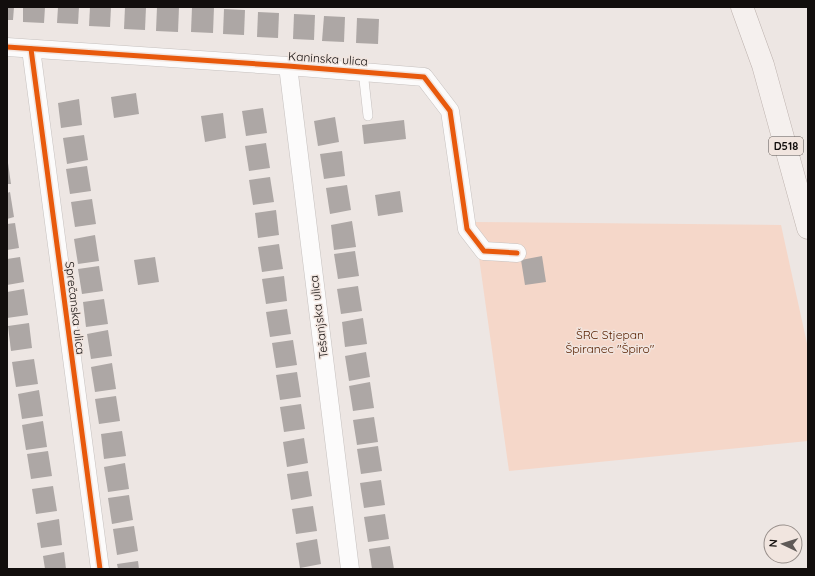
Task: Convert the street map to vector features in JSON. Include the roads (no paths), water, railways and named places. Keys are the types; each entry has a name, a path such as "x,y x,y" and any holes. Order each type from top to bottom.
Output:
{"main road":[{"name":"D518","path":"742,7 763,65 808,228"}],"street":[{"name":"Kaninska ulica","path":"7,47 363,71 424,77 450,111 467,229 484,251 517,253"},
{"name":"Sprečanska ulica","path":"31,49 100,569"},
{"name":"Tešanjska ulica","path":"288,66 350,569"}],"lane":[{"path":"363,71 368,116"}],"park label":[{"name":"ŠRC Stjepan Špiranec \"Špiro\"","path":"610,342"}]}
